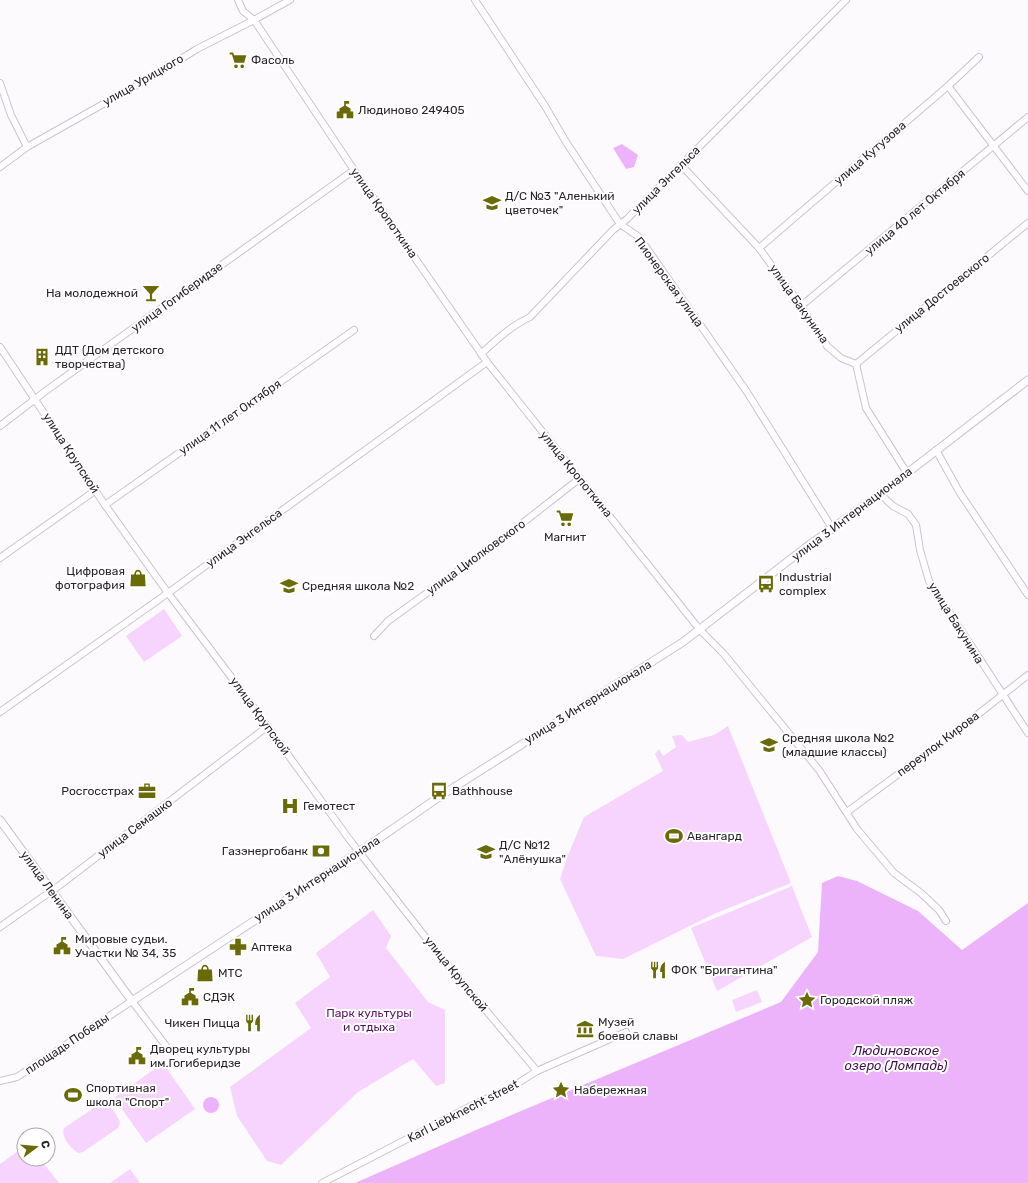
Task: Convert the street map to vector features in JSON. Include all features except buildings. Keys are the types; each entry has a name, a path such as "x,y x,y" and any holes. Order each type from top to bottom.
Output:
{"street":[{"name":"улица Кропоткина","path":"238,0 243,11 254,20 354,170 487,362 700,630 723,653 818,770 857,829 894,873 921,893 939,910 946,921"},
{"name":"улица Урицкого","path":"0,167 28,147 160,72 197,49 290,0"},
{"name":"Пионерская улица","path":"475,0 620,224 639,237 747,392 832,528"},
{"name":"улица Энгельса","path":"481,354 499,337 519,322 530,317 613,230 627,219 846,0"},
{"name":"улица Кутузова","path":"759,248 980,57"},
{"path":"0,83 11,115 28,147"},
{"path":"948,86 1028,191"},
{"name":"улица 40 лет Октября","path":"801,306 1028,117"},
{"name":"улица Бакунина","path":"681,165 759,248 801,306 827,346 841,358 856,364"},
{"name":"улица Гогиберидзе","path":"0,426 35,399 354,170"},
{"name":"улица Достоевского","path":"856,364 1028,223"},
{"name":"улица 11 лет Октября","path":"105,505 354,330"},
{"name":"улица Крупской","path":"0,347 105,505 359,852 441,957 537,1071"},
{"name":"улица Энгельса","path":"0,712 168,593 487,362"},
{"path":"856,364 866,408 907,473"},
{"name":"улица 3 Интернационала","path":"132,1001 359,852 463,781 671,650 700,630 1028,380"},
{"path":"936,450 960,493 1028,595"},
{"name":"улица Циолковского","path":"374,636 388,621 506,536 579,478"},
{"path":"0,558 96,490"},
{"name":"улица Бакунина","path":"880,494 894,506 908,514 916,524 920,550 929,581 1028,733"},
{"name":"переулок Кирова","path":"847,812 954,733 1028,675"},
{"name":"улица Семашко","path":"0,927 51,891 268,726"},
{"name":"улица Ленина","path":"0,820 166,1046"},
{"name":"площадь Победы","path":"0,1081 17,1077 132,1001"},
{"name":"Karl Liebknecht street","path":"322,1183 469,1107 512,1087 537,1071 626,1032"}],"green space":[{"path":"164,609 182,636 144,662 126,636"},
{"name":"Авангард","path":"728,726 791,883 714,914 623,959 596,956 560,879 568,855 584,817 663,771 655,754 659,749 663,756 676,747 672,736 682,735 688,742 714,735"},
{"path":"792,886 812,937 717,991 691,928"},
{"name":"Парк культуры и отдыха","path":"373,910 391,936 386,948 428,1002 445,1010 445,1083 436,1086 413,1059 358,1092 281,1165 267,1161 237,1116 230,1087 311,1028 295,1003 330,977 316,953"},
{"path":"757,990 762,1002 736,1012 732,1000"},
{"path":"163,1063 195,1109 146,1143 114,1098"},
{"path":"101,1103 106,1103 114,1112 120,1123 118,1128 83,1152 78,1153 65,1139 63,1132 64,1128"},
{"path":"16,1153 16,1167 46,1167 59,1183 0,1183 0,1164"},
{"path":"130,1169 140,1183 110,1183"}],"water":[{"path":"622,144 638,155 634,167 626,169 613,148"},
{"name":"Людиновское озеро (Ломпадь)","path":"838,876 857,881 918,911 962,950 1028,903 1028,1183 355,1183 476,1130 781,1002 818,952 822,883"},
{"path":"211,1097 217,1099 219,1105 217,1111 211,1113 205,1111 203,1105 205,1099"}],"place":[{"name":"Фасоль","path":"238,60"},
{"name":"Людиново 249405","path":"345,110"},
{"name":"Д/С №3 \"Аленький цветочек\"","path":"492,203"},
{"name":"На молодежной","path":"151,293"},
{"name":"ДДТ (Дом детского творчества)","path":"42,357"},
{"name":"Магнит","path":"565,518"},
{"name":"Цифровая фотография","path":"138,578"},
{"name":"Industrial complex","path":"766,584"},
{"name":"Средняя школа №2","path":"289,586"},
{"name":"Средняя школа №2 (младшие классы)","path":"769,745"},
{"name":"Росгосстрах","path":"147,791"},
{"name":"Bathhouse","path":"439,791"},
{"name":"Гемотест","path":"290,806"},
{"name":"Авангард","path":"674,836"},
{"name":"Газэнергобанк","path":"321,851"},
{"name":"Д/С №12 \"Алёнушка\"","path":"486,852"},
{"name":"Мировые судьи. Участки № 34, 35","path":"62,946"},
{"name":"Аптека","path":"238,947"},
{"name":"ФОК \"Бригантина\"","path":"658,970"},
{"name":"МТС","path":"205,973"},
{"name":"СДЭК","path":"190,997"},
{"name":"Городской пляж","path":"807,1000"},
{"name":"Чикен Пицца","path":"253,1023"},
{"name":"Музей боевой славы","path":"585,1029"},
{"name":"Дворец культуры им.Гогиберидзе","path":"137,1056"},
{"name":"Набережная","path":"561,1090"},
{"name":"Спортивная школа \"Спорт\"","path":"73,1095"}]}
